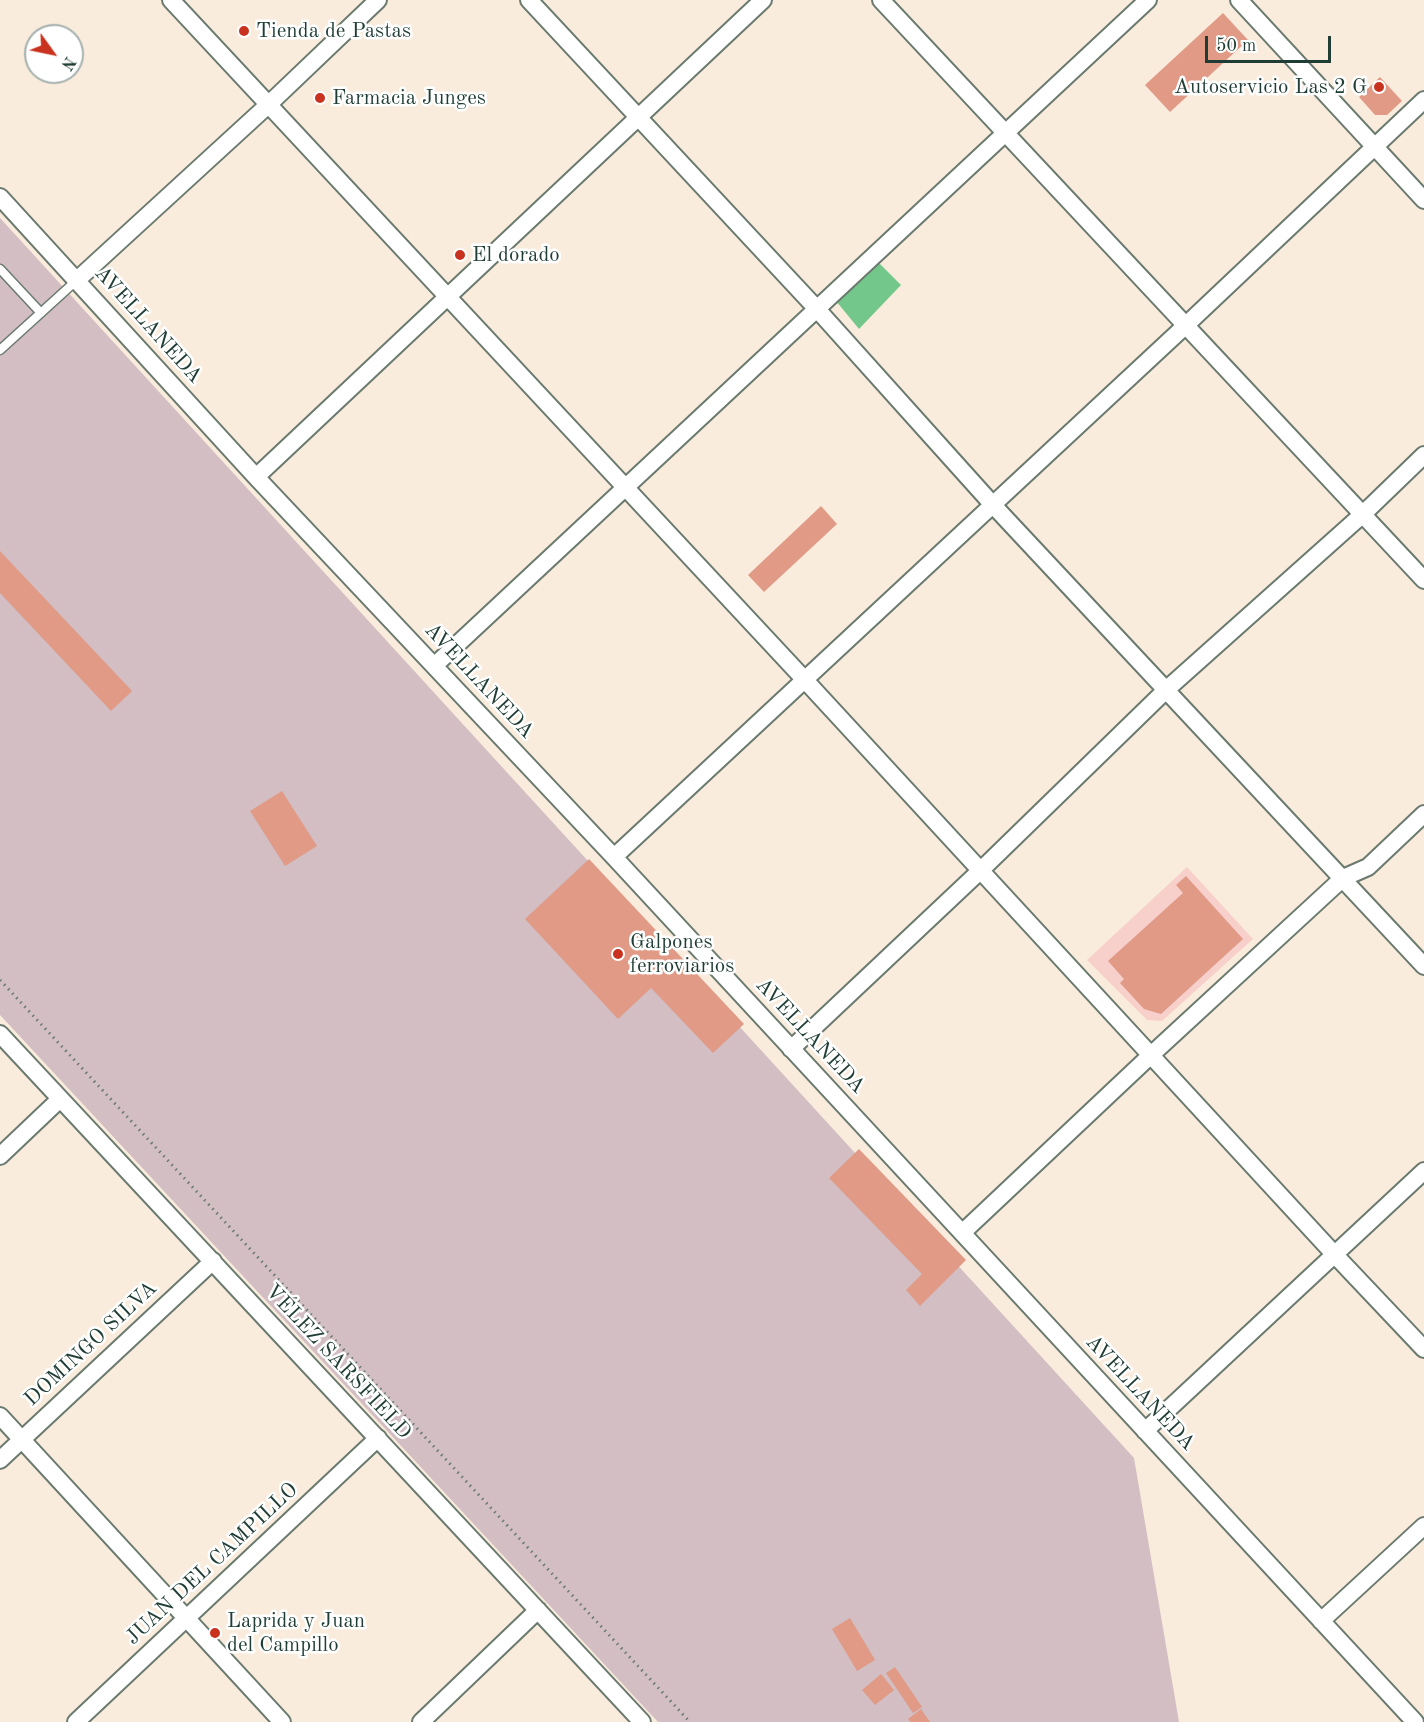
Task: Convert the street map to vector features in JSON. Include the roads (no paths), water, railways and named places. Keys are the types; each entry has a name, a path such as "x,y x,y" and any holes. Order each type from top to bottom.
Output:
{"street":[{"path":"171,0 1424,1349"},
{"path":"77,280 268,105 378,0"},
{"path":"529,0 816,308 993,505 1424,966"},
{"path":"255,477 763,0"},
{"path":"881,0 1424,580"},
{"path":"434,666 1148,0"},
{"path":"1239,0 1424,200"},
{"path":"614,857 1185,326 1424,100"},
{"name":"AVELLANEDA","path":"0,197 255,477 614,857 1415,1722"},
{"path":"791,1049 981,870 1167,689 1363,514 1424,455"},
{"path":"962,1233 1343,878 1368,867 1424,814"},
{"name":"VÉLEZ SARSFIELD","path":"0,1034 642,1722"},
{"path":"0,1156 60,1100"},
{"path":"1145,1431 1424,1171"},
{"name":"DOMINGO SILVA","path":"0,1460 213,1261"},
{"path":"0,1416 282,1722"},
{"name":"JUAN DEL CAMPILLO","path":"76,1722 378,1438"},
{"path":"1321,1620 1424,1526"},
{"path":"421,1722 538,1610"}],"lane":[{"path":"0,269 42,313"},
{"path":"0,350 77,280"}],"place":[{"name":"Tienda de Pastas","path":"244,31"},
{"name":"Autoservicio Las 2 G","path":"1379,87"},
{"name":"Farmacia Junges","path":"320,98"},
{"name":"El dorado","path":"460,255"},
{"name":"Galpones ferroviarios","path":"618,954"},
{"name":"Laprida y Juan del Campillo","path":"215,1633"}]}
